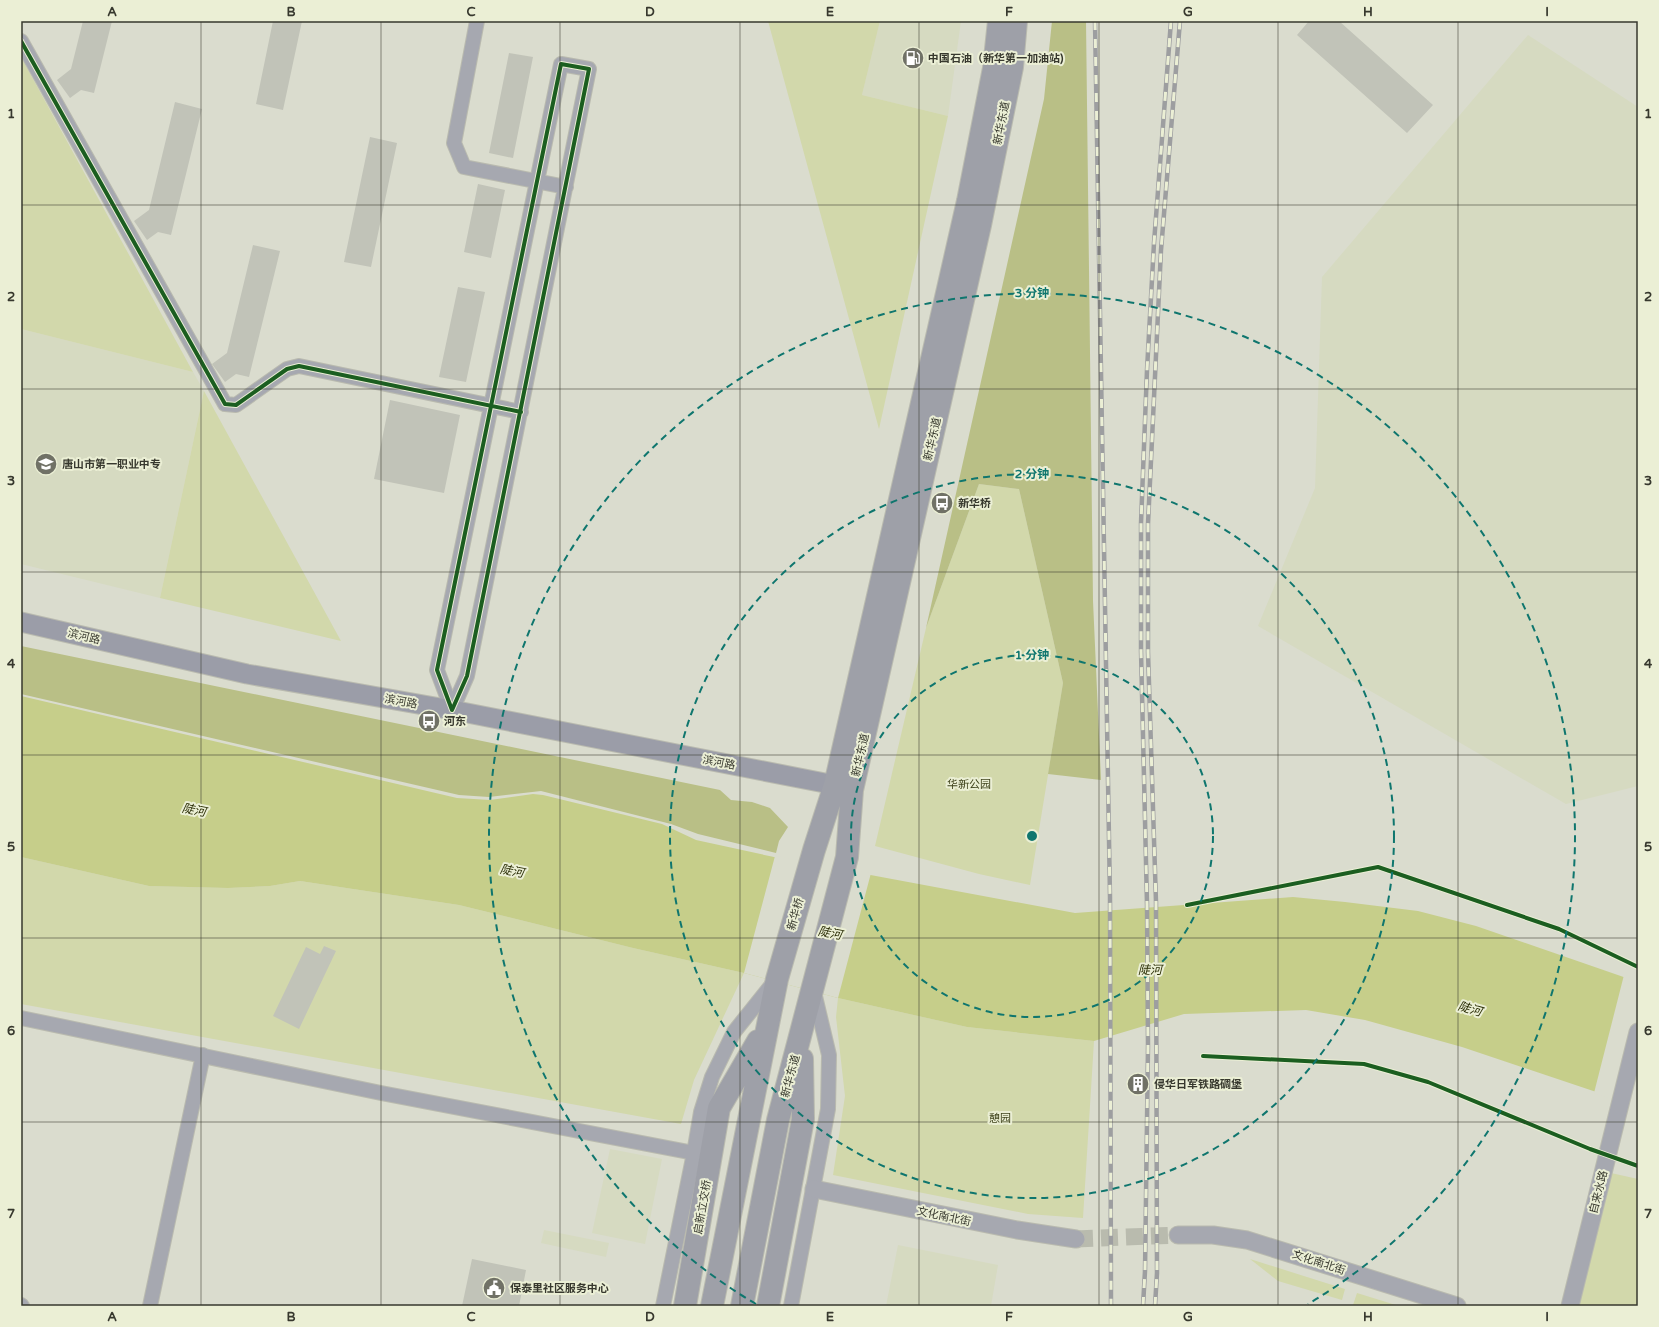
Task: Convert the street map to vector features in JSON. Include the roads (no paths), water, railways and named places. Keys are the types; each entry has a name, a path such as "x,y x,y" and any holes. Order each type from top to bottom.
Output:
{"main road":[{"name":"新华东道","path":"742,1306 778,1120 847,857 844,787 968,200 994,68 999,21"},
{"name":"新华东道","path":"814,850 844,787 980,225 1012,67 1016,21"},
{"name":"滨河路","path":"21,622 247,674 452,710 844,787"},
{"name":"新华桥","path":"777,979 814,850"},
{"path":"712,1306 777,979"},
{"name":"启新立交桥","path":"685,1306 719,1108 767,1026"},
{"path":"768,1306 803,1119 802,1030"}],"street":[{"path":"477,21 454,143 464,167 566,188"},
{"path":"21,41 225,404 236,405 287,369 300,366 521,412"},
{"path":"561,64 589,69 467,676 452,710 437,670 561,64"},
{"path":"663,1306 701,1112 712,1078 734,1032 777,979"},
{"path":"791,1306 828,1109 830,1055 813,987"},
{"path":"21,1018 381,1093 694,1153"},
{"name":"自来水路","path":"1570,1306 1638,1032"},
{"path":"150,1306 204,1055"},
{"name":"文化南北街","path":"814,1189 1017,1230 1076,1238"},
{"name":"文化南北街","path":"1178,1235 1213,1235 1247,1240 1457,1306"}],"water":[{"name":"陡河","path":"21,696 457,798 490,800 533,794 543,795 662,824 696,840 774,857 1075,913 1293,897 1418,911 1476,926 1638,982 1638,1106 1462,1047 1365,1020 1306,1010 1184,1014 1094,1041 967,1027 838,998 744,973 633,948 459,905 300,881 270,886 228,888 149,886 21,857"}],"tunnel":[{"path":"1076,1239 1178,1235"}],"railway":[{"path":"1095,21 1110,897 1111,1306"},
{"path":"1143,1306 1145,1271 1148,1046 1147,904 1141,651 1141,523 1154,243 1171,21"},
{"path":"1155,1306 1157,1273 1156,902 1148,652 1148,524 1161,250 1180,21"}],"place":[{"name":"中国石油（新华第一加油站)","path":"913,58"},
{"name":"唐山市第一职业中专","path":"46,464"},
{"name":"新华桥","path":"942,503"},
{"name":"河东","path":"429,721"},
{"name":"侵华日军铁路碉堡","path":"1138,1084"},
{"name":"保泰里社区服务中心","path":"494,1288"}],"park label":[{"name":"华新公园","path":"969,784"},
{"name":"憩园","path":"1000,1118"}]}
